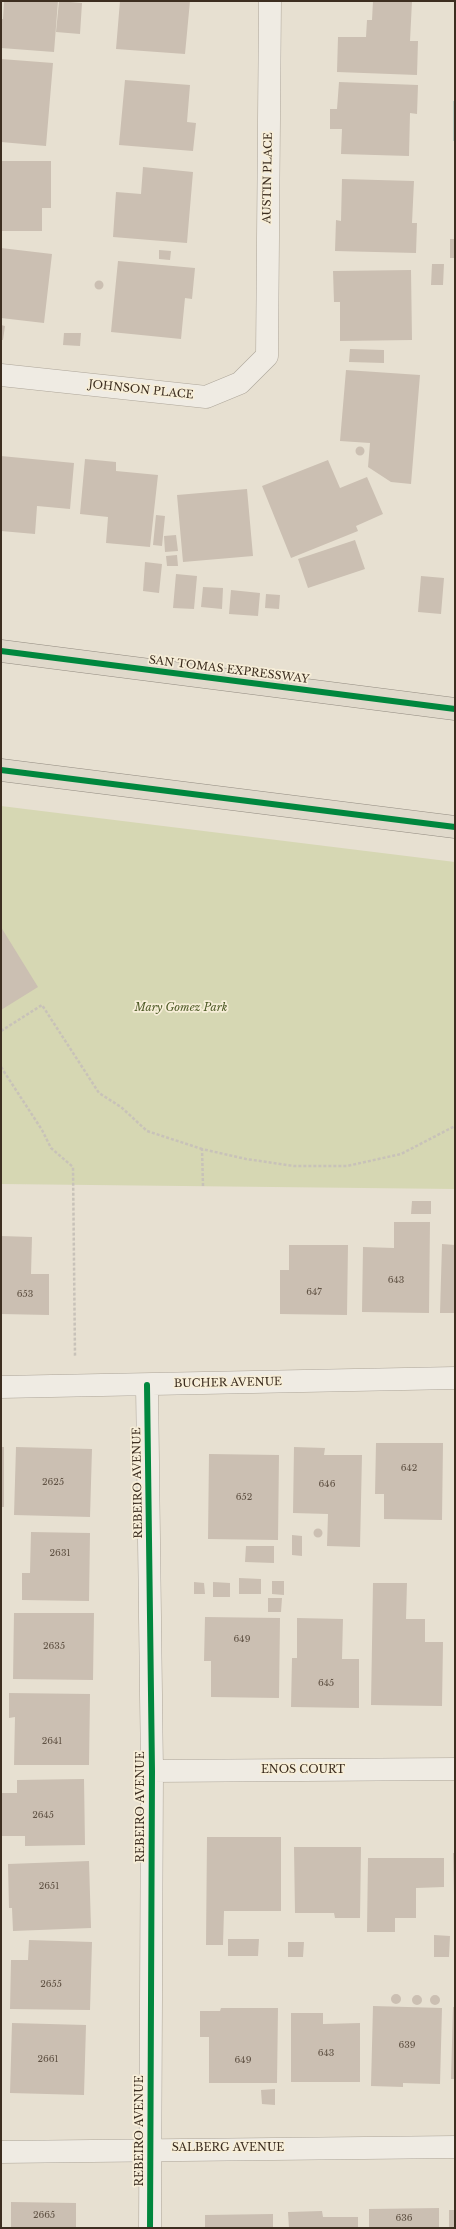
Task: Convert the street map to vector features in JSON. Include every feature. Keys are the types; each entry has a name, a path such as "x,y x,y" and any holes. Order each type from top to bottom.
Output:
{"highway":[{"name":"SAN TOMAS EXPRESSWAY","path":"1,651 455,709"},
{"path":"1,770 455,827"}],"street":[{"name":"AUSTIN PLACE","path":"267,356 270,1"},
{"name":"JOHNSON PLACE","path":"1,375 206,397 240,382 267,356"},
{"name":"BUCHER AVENUE","path":"1,1387 455,1378"},
{"name":"REBEIRO AVENUE","path":"147,1385 152,1771 150,2228"},
{"name":"ENOS COURT","path":"152,1771 455,1769"},
{"name":"SALBERG AVENUE","path":"1,2152 150,2149 455,2147"}],"path":[{"path":"1,1031 42,1005 99,1093 121,1107 147,1131 202,1149 246,1159 294,1166 347,1166 401,1154 455,1126"},
{"path":"1,1067 42,1130 51,1148 73,1167 74,1357"},
{"path":"202,1149 203,1186"}],"green space":[{"name":"Mary Gomez Park","path":"1,806 455,862 455,1189 1,1184"}],"shaded area":[{"path":"453,101 455,101 455,141 453,141"}],"building":[{"path":"4,1 58,1 54,52 1,48 1,19 3,19"},
{"path":"59,1 82,3 80,34 56,32"},
{"path":"120,1 190,1 185,54 116,49"},
{"path":"373,1 412,1 410,41 418,41 417,75 337,72 338,37 366,37 367,20 372,20"},
{"path":"1,59 53,63 46,146 1,142"},
{"path":"125,80 190,85 187,122 196,123 193,151 119,145"},
{"path":"339,82 418,85 417,114 410,113 409,156 341,154 342,129 330,129 330,109 337,109"},
{"path":"1,161 51,161 51,208 42,208 42,231 1,231"},
{"path":"143,167 193,172 187,243 113,237 116,192 141,194"},
{"path":"342,179 414,181 412,223 417,223 416,253 335,251 336,220 341,221"},
{"path":"450,239 455,239 455,258 450,258"},
{"path":"1,248 52,254 44,323 1,318"},
{"path":"159,250 171,251 170,260 159,259"},
{"path":"118,261 195,268 192,299 185,298 181,339 111,332"},
{"path":"432,264 444,264 443,285 431,285"},
{"path":"411,270 412,340 340,341 340,302 334,302 333,271"},
{"path":"99,280 104,285 99,290 94,285"},
{"path":"1,325 5,326 3,340 1,340"},
{"path":"64,333 81,333 80,346 63,345"},
{"path":"350,349 384,350 384,363 349,362"},
{"path":"346,370 420,375 411,484 391,482 368,467 370,443 340,441"},
{"path":"360,446 365,451 360,456 355,451"},
{"path":"1,456 74,463 70,509 37,506 35,534 1,531"},
{"path":"85,459 116,462 116,471 158,475 150,547 106,543 108,517 80,514"},
{"path":"328,460 340,488 367,477 383,514 356,526 358,531 291,558 262,486"},
{"path":"247,489 253,556 183,562 177,495"},
{"path":"156,515 165,516 162,546 153,545"},
{"path":"176,535 178,551 165,552 164,536"},
{"path":"355,540 365,569 308,588 298,559"},
{"path":"177,555 178,566 167,566 166,556"},
{"path":"145,562 162,564 159,593 143,591"},
{"path":"176,574 197,576 194,609 173,608"},
{"path":"421,576 444,578 441,614 418,612"},
{"path":"203,587 223,588 222,609 201,607"},
{"path":"231,590 260,593 258,616 229,614"},
{"path":"266,594 280,595 279,609 265,608"},
{"path":"1,927 38,987 1,1010"},
{"path":"412,1201 431,1201 431,1214 411,1214"},
{"path":"394,1222 430,1222 429,1313 362,1312 363,1247 394,1248"},
{"path":"1,1236 32,1237 31,1274 49,1274 49,1315 1,1314"},
{"path":"442,1244 455,1245 455,1313 440,1313"},
{"path":"289,1245 348,1245 347,1315 280,1314 280,1270 289,1270"},
{"path":"376,1443 443,1443 442,1520 384,1519 384,1494 375,1494"},
{"path":"1,1447 4,1447 4,1507 1,1507"},
{"path":"16,1447 92,1449 90,1517 14,1515"},
{"path":"294,1447 325,1448 324,1455 362,1455 360,1547 327,1546 328,1514 293,1513"},
{"path":"209,1454 279,1455 278,1540 208,1539"},
{"path":"316,1529 320,1529 322,1533 320,1537 316,1537 314,1535 314,1531"},
{"path":"31,1532 90,1533 89,1601 22,1600 22,1573 30,1573"},
{"path":"292,1535 302,1536 302,1556 292,1555"},
{"path":"246,1546 274,1546 274,1563 245,1562"},
{"path":"239,1578 261,1579 261,1594 239,1594"},
{"path":"272,1581 284,1581 284,1595 272,1594"},
{"path":"194,1582 204,1583 205,1594 194,1594"},
{"path":"213,1582 230,1583 230,1597 213,1597"},
{"path":"373,1583 407,1583 406,1619 425,1619 425,1642 443,1642 442,1706 371,1705"},
{"path":"268,1598 282,1598 281,1612 268,1612"},
{"path":"14,1613 94,1613 93,1680 13,1679"},
{"path":"205,1617 280,1618 279,1698 211,1697 211,1661 204,1661"},
{"path":"297,1618 343,1619 342,1659 359,1659 359,1708 291,1707 292,1658 297,1658"},
{"path":"9,1693 90,1694 89,1765 14,1765 15,1717 9,1718"},
{"path":"84,1779 85,1845 25,1846 25,1836 1,1836 1,1793 17,1793 17,1780"},
{"path":"207,1837 281,1837 281,1911 224,1911 223,1945 206,1945"},
{"path":"294,1847 361,1847 360,1918 335,1918 334,1913 295,1913"},
{"path":"453,1853 455,1853 455,1895 454,1895"},
{"path":"368,1858 444,1858 444,1887 416,1888 416,1918 395,1918 395,1932 367,1932"},
{"path":"89,1861 91,1928 13,1931 12,1908 9,1908 8,1864"},
{"path":"434,1935 450,1936 449,1957 434,1957"},
{"path":"228,1939 259,1939 258,1956 228,1956"},
{"path":"29,1940 92,1942 90,2010 10,2009 11,1960 28,1960"},
{"path":"288,1942 304,1942 303,1957 288,1957"},
{"path":"394,1994 398,1994 400,1995 400,2003 394,2004 391,2001 391,1997"},
{"path":"415,1995 419,1995 421,1996 421,2004 415,2005 412,2002 412,1998"},
{"path":"433,1995 437,1995 439,1996 439,2004 433,2005 430,2002 430,1998"},
{"path":"373,2006 442,2008 440,2084 403,2083 403,2087 371,2086"},
{"path":"453,2007 455,2007 455,2079 451,2079"},
{"path":"221,2008 278,2008 277,2083 209,2083 209,2037 200,2037 200,2011 220,2011"},
{"path":"291,2013 323,2013 323,2024 360,2023 360,2082 291,2082"},
{"path":"12,2023 86,2025 84,2095 10,2093"},
{"path":"275,2089 275,2105 262,2104 261,2090"},
{"path":"11,2202 76,2203 76,2228 11,2228"},
{"path":"439,2208 439,2228 369,2228 369,2209"},
{"path":"449,2210 455,2210 455,2228 449,2228"},
{"path":"322,2211 323,2217 358,2217 358,2228 289,2228 288,2212"},
{"path":"273,2214 273,2228 205,2228 205,2215"}],"cycle path":[{"path":"1,651 455,709"},
{"path":"1,770 455,827"},
{"path":"147,1385 152,1771 150,2228"}]}
